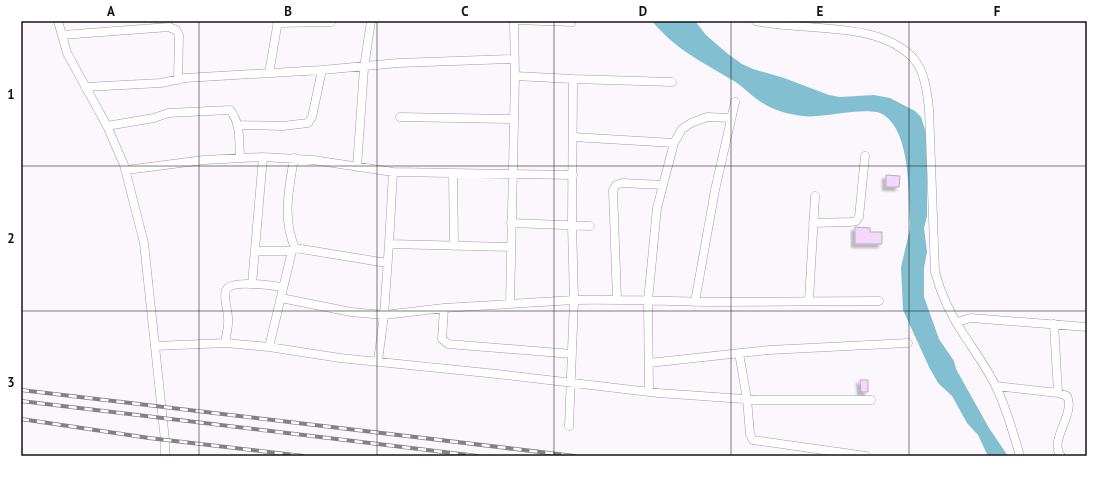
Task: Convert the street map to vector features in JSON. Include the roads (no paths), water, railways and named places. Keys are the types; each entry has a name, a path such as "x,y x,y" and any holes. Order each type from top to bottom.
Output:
{"street":[{"path":"58,21 67,53 108,126 126,170 144,243 165,440 165,456"},
{"path":"357,167 364,68 371,21"},
{"path":"756,21 823,25 870,33 898,45 913,58 926,84 929,109 935,272 940,291 996,386 1007,414 1020,456"},
{"path":"269,74 277,22 331,22"},
{"path":"510,304 510,247 515,76 513,59 514,22"},
{"path":"62,35 169,27 176,30 179,35 178,80"},
{"path":"85,87 178,80 185,78 364,68 398,63 513,59"},
{"path":"238,125 283,126 308,122 312,117 322,70"},
{"path":"515,76 672,82"},
{"path":"569,426 574,300 572,225 573,79"},
{"path":"695,302 715,190 735,102"},
{"path":"108,126 154,118 168,113 220,109 230,110 236,116 238,125 240,158"},
{"path":"400,117 514,119"},
{"path":"649,392 648,301 657,208 674,143 682,129 691,123 707,117 731,118"},
{"path":"573,137 674,143"},
{"path":"814,223 856,221 859,217 865,156"},
{"path":"126,170 204,160 263,157 294,158 393,172 573,175"},
{"path":"252,284 263,157"},
{"path":"269,347 293,249 287,221 287,201 294,158"},
{"path":"378,361 384,315 393,172"},
{"path":"453,174 454,246"},
{"path":"617,299 613,190 616,185 622,183 663,185"},
{"path":"809,301 815,196"},
{"path":"511,224 590,226"},
{"path":"389,244 510,247"},
{"path":"255,251 293,249 388,263"},
{"path":"225,343 228,320 226,290 233,285 252,284 283,287"},
{"path":"281,298 351,312 384,315 444,308 574,300 617,299 695,302 880,301"},
{"path":"444,308 442,339 448,344 572,354"},
{"path":"957,322 971,318 1087,327"},
{"path":"1054,324 1058,393"},
{"path":"155,346 225,343 269,347 340,358 570,382 649,392 747,399 871,400"},
{"path":"649,363 769,350 908,343"},
{"path":"739,353 747,399 750,434 753,440 866,456"},
{"path":"996,386 1058,393 1064,395 1068,399 1068,409 1058,444 1058,450 1061,456"}],"lane":[{"path":"514,22 573,24"}],"water":[{"path":"652,21 695,21 706,35 728,54 742,64 753,69 784,78 829,95 840,97 874,95 890,98 915,111 921,117 927,136 927,216 924,228 927,252 924,268 924,297 939,339 954,361 956,369 989,428 1008,456 988,456 978,435 967,423 952,396 938,383 903,310 901,267 910,229 909,195 904,149 893,124 884,115 877,112 868,111 822,116 803,116 774,109 758,100 736,82 699,61 670,40"}],"railway":[{"path":"21,390 574,456"},
{"path":"21,401 477,456"},
{"path":"21,419 149,438 303,456"}]}
